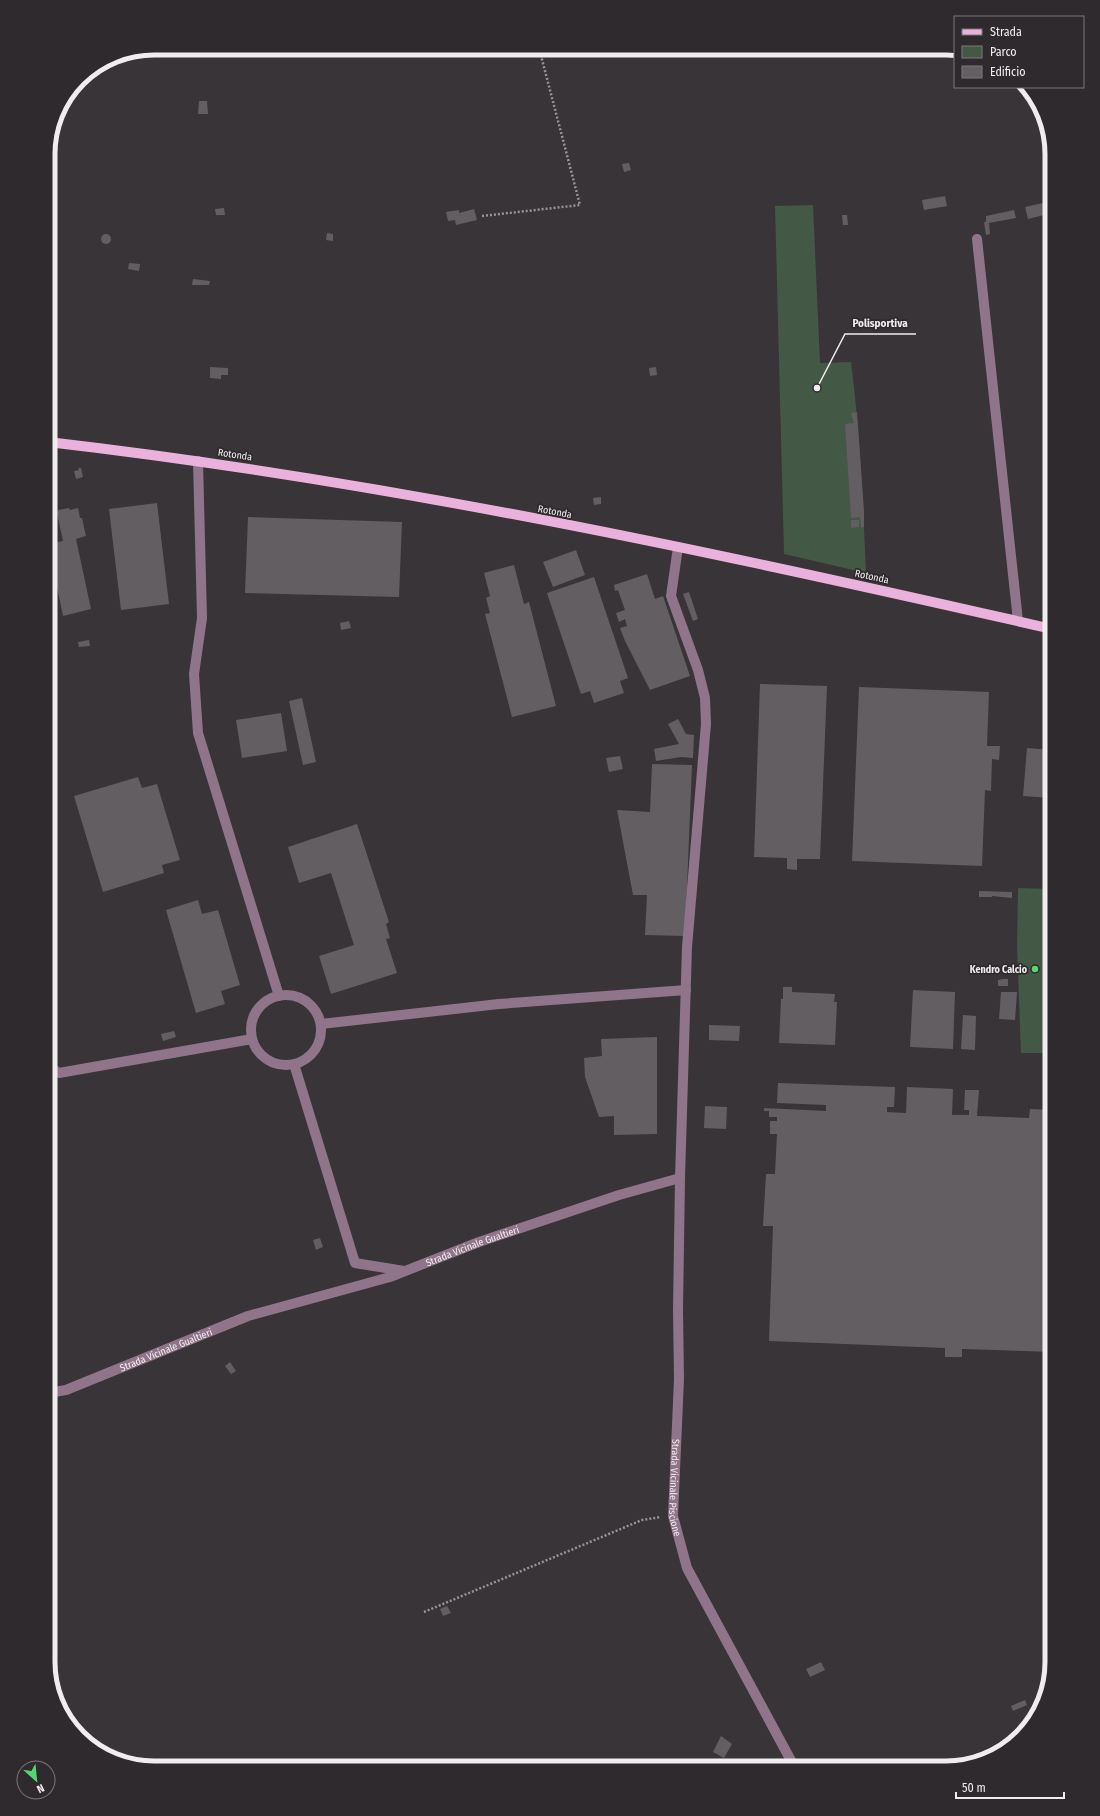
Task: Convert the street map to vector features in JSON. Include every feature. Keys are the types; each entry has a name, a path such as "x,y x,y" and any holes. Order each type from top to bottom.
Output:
{"main road":[{"name":"Rotonda","path":"55,443 245,467 428,498 678,547 1045,627"}],"street":[{"path":"977,239 1018,621"},
{"path":"198,461 202,618 194,674 198,733 279,996"},
{"path":"678,547 670,596 698,670 705,698 706,724 687,947 680,1178"},
{"path":"321,1024 499,1004 686,990"},
{"path":"290,995 306,1002 317,1014 321,1024 321,1036 317,1047 310,1056 300,1063 288,1065 276,1064 265,1058 257,1050 252,1039 251,1028 254,1017 260,1007 268,1000 279,996 290,995"},
{"path":"55,1070 59,1073 252,1039"},
{"path":"294,1064 355,1263 404,1272"},
{"name":"Strada Vicinale Gualtieri","path":"55,1392 66,1390 248,1316 404,1272 479,1242 619,1195 680,1178"},
{"name":"Strada Vicinale Piscione","path":"680,1178 678,1310 679,1379 673,1516 687,1568 791,1761"}],"path":[{"path":"482,216 580,205 541,55"},
{"path":"424,1612 642,1520 673,1516"}],"green space":[{"path":"813,205 820,363 851,362 859,441 866,573 784,554 775,206"},
{"name":"Kendro Calcio","path":"1018,888 1045,889 1045,1053 1021,1053 1017,945"}],"building":[{"path":"199,101 207,101 208,114 198,114"},
{"path":"629,163 631,170 624,172 622,164"},
{"path":"945,196 947,206 924,210 922,200"},
{"path":"1045,203 1045,219 1044,215 1028,219 1025,207"},
{"path":"224,208 225,215 216,215 215,209"},
{"path":"474,209 477,220 456,225 455,220 448,221 446,212 459,210 459,213"},
{"path":"1014,210 1016,218 989,223 990,234 986,235 984,222 986,222 986,216"},
{"path":"842,215 847,215 848,225 843,225"},
{"path":"327,233 333,234 333,241 326,240"},
{"path":"104,234 108,234 110,235 110,243 104,244 101,241 101,237"},
{"path":"129,263 140,264 139,271 128,269"},
{"path":"193,279 210,281 209,285 192,285"},
{"path":"210,367 228,368 228,375 221,375 221,379 210,378"},
{"path":"656,367 657,375 650,376 649,368"},
{"path":"857,412 864,511 864,527 861,528 860,517 851,518 845,424 854,423 851,413"},
{"path":"78,468 81,468 83,477 76,479 74,471 79,470"},
{"path":"601,497 601,504 594,505 593,498"},
{"path":"157,503 169,604 121,610 109,509"},
{"path":"78,508 80,518 82,518 86,536 76,539 91,609 63,616 55,578 55,543 63,541 57,513 58,510"},
{"path":"248,517 402,522 399,597 245,593"},
{"path":"851,520 859,520 859,527 851,528"},
{"path":"576,550 585,575 553,587 543,562"},
{"path":"514,565 524,604 529,602 556,706 512,717 485,614 490,613 486,598 490,596 484,573"},
{"path":"647,574 655,599 663,596 690,676 650,690 620,628 627,626 625,619 619,622 616,613 625,610 618,590 615,591 614,585"},
{"path":"594,577 628,678 620,681 624,693 594,703 590,691 581,694 547,593"},
{"path":"689,592 698,619 693,621 683,594"},
{"path":"349,621 351,628 341,630 340,623"},
{"path":"89,640 90,646 79,647 78,642"},
{"path":"760,684 827,686 820,859 797,859 797,870 787,869 787,858 754,857"},
{"path":"859,687 989,692 987,746 1000,746 999,760 992,759 991,791 985,790 982,866 852,861"},
{"path":"302,698 316,762 303,765 289,701"},
{"path":"281,713 287,751 242,758 236,720"},
{"path":"678,719 686,734 694,735 693,758 681,757 656,761 654,749 679,744 668,724"},
{"path":"1027,748 1045,749 1045,798 1023,796"},
{"path":"620,756 623,769 609,772 606,758"},
{"path":"652,764 692,765 685,936 645,935 647,895 633,895 617,810 650,812"},
{"path":"138,777 142,788 157,784 180,860 162,865 164,873 103,892 74,796"},
{"path":"357,824 389,922 386,924 390,938 386,939 397,973 331,994 319,956 354,945 331,873 299,883 288,847"},
{"path":"979,891 1012,892 1012,898 992,896 979,897"},
{"path":"198,900 202,914 218,910 240,985 221,991 225,1004 196,1013 166,910"},
{"path":"1008,979 1008,986 998,986 998,980"},
{"path":"783,987 792,987 792,992 835,994 834,1002 837,1002 835,1045 779,1043"},
{"path":"913,990 955,992 953,1049 910,1047"},
{"path":"1001,992 1017,992 1015,1020 999,1019"},
{"path":"963,1015 976,1016 975,1050 961,1049"},
{"path":"709,1025 740,1026 739,1041 709,1040"},
{"path":"174,1031 176,1037 163,1041 161,1034"},
{"path":"657,1037 657,1134 614,1135 614,1116 599,1117 585,1077 584,1058 602,1056 601,1039"},
{"path":"778,1083 895,1087 894,1107 887,1107 887,1112 906,1113 907,1087 953,1089 952,1115 969,1115 969,1110 964,1110 965,1090 979,1090 977,1116 1029,1118 1030,1109 1045,1110 1045,1352 962,1349 962,1357 945,1357 945,1348 769,1341 773,1226 763,1226 766,1174 775,1174 777,1134 770,1134 770,1121 777,1121 777,1117 769,1117 769,1111 764,1111 764,1108 826,1111 826,1105 777,1103"},
{"path":"705,1106 727,1107 726,1129 704,1128"},
{"path":"320,1238 323,1247 316,1250 313,1240"},
{"path":"230,1362 236,1371 231,1374 225,1366"},
{"path":"447,1606 451,1613 443,1616 440,1609"},
{"path":"821,1662 825,1670 810,1677 806,1669"},
{"path":"1025,1700 1027,1705 1013,1711 1011,1706"},
{"path":"721,1736 732,1744 724,1758 713,1752"}],"place":[{"name":"Polisportiva","path":"817,388"},
{"name":"Kendro Calcio","path":"1035,969"}]}
